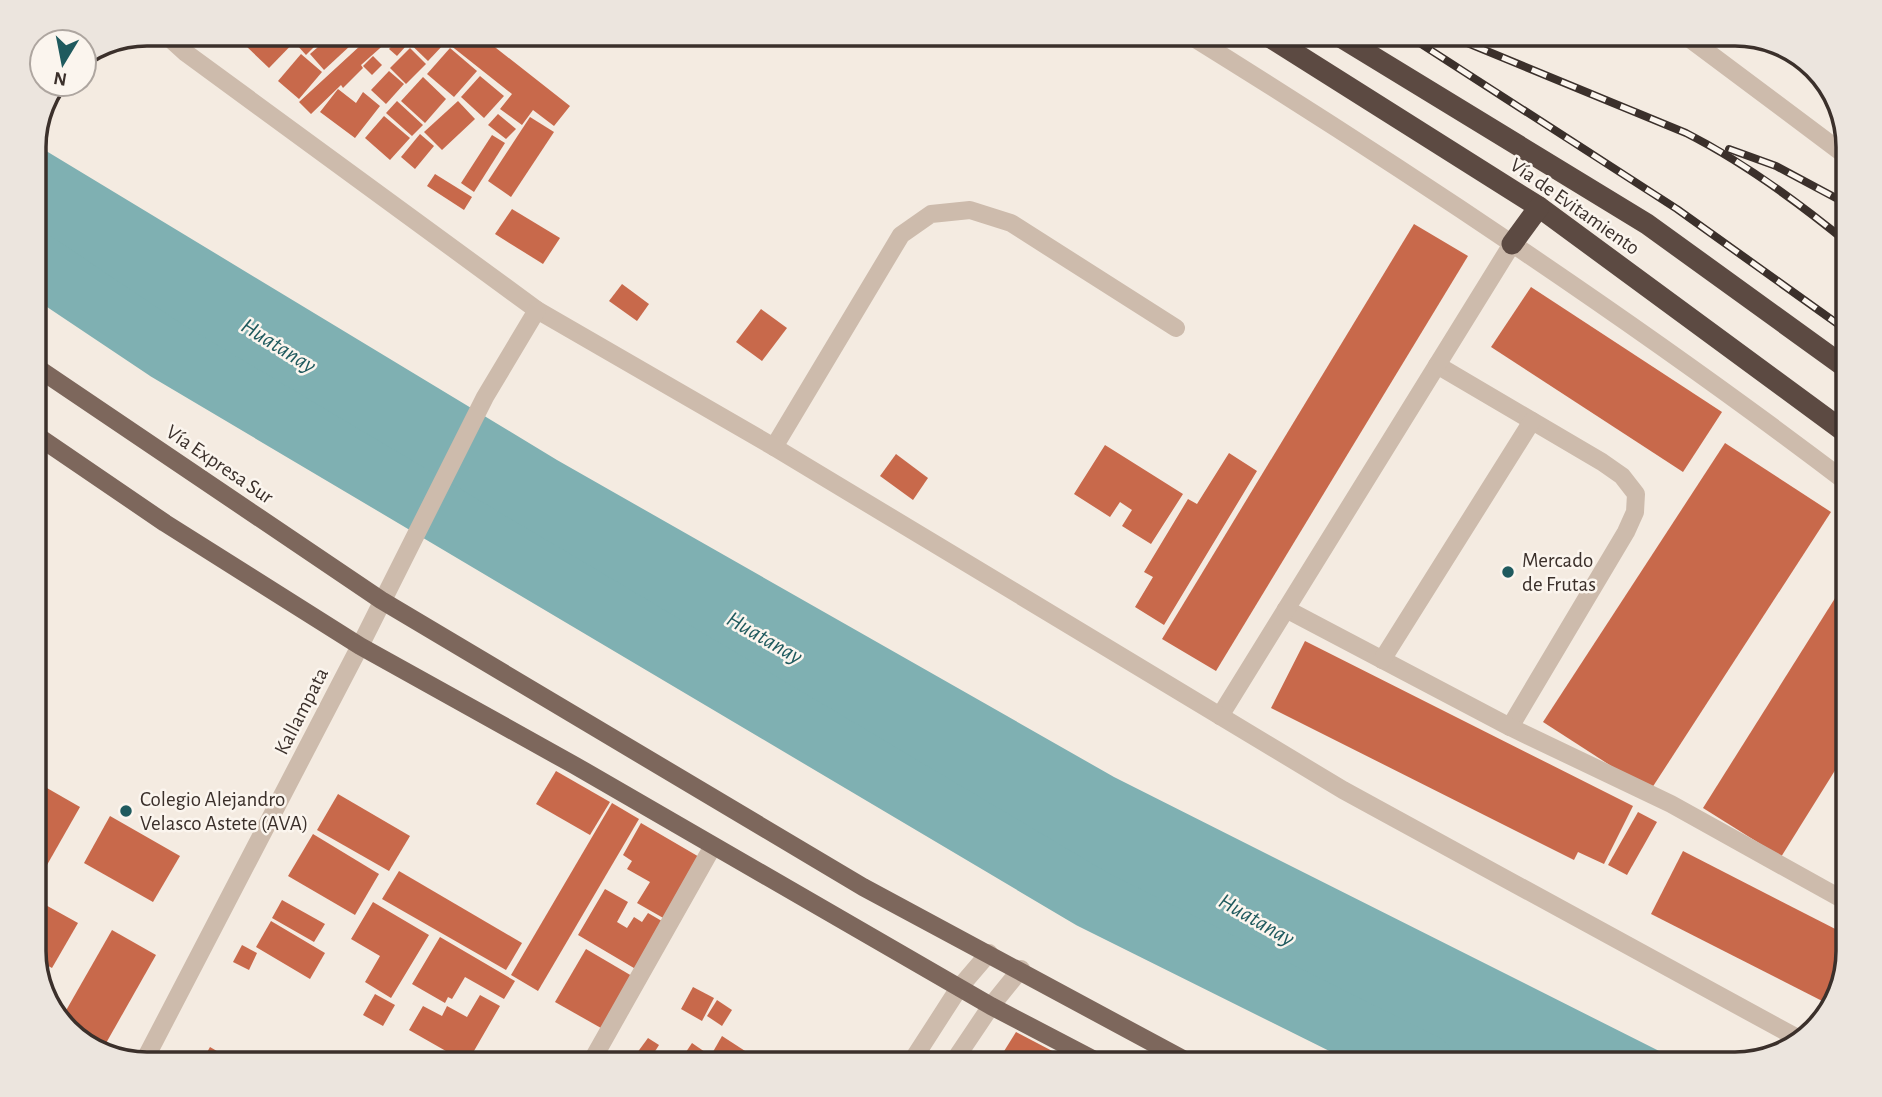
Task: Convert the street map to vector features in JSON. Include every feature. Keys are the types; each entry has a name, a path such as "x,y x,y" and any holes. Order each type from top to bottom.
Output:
{"highway":[{"name":"Vía de Evitamiento","path":"1284,46 1539,207 1836,425"},
{"name":"Vía de Evitamiento","path":"1356,46 1647,224 1836,361"},
{"path":"1512,244 1539,207"}],"main road":[{"name":"Vía Expresa Sur","path":"46,374 381,600 863,887 1021,969 1170,1052"},
{"path":"46,442 165,523 360,646 410,671 959,988 1079,1052"}],"street":[{"path":"178,46 537,310 774,446 1343,790 1791,1035"},
{"path":"1207,46 1407,172 1740,401 1836,474"},
{"path":"1699,46 1836,148"},
{"path":"774,446 901,235 931,214 970,210 1011,223 1176,328"},
{"path":"1220,716 1512,244"},
{"name":"Kallampata","path":"149,1052 360,646 485,397 537,310"},
{"path":"1437,365 1622,476 1636,494 1635,512 1626,532 1510,727"},
{"path":"1382,660 1532,421"},
{"path":"1286,609 1510,727 1671,804 1836,896"},
{"path":"597,1052 713,846"},
{"path":"918,1052 959,988 989,953"},
{"path":"959,1052 1021,969"}],"water":[{"name":"Huatanay","path":"46,151 557,460 1114,777 1661,1052 1400,1052 1092,899 166,350 46,270"}],"building":[{"path":"246,46 290,46 269,68"},
{"path":"298,46 315,46 306,55"},
{"path":"319,46 350,46 324,70 310,54"},
{"path":"360,46 382,46 361,65 363,68 343,88 341,85 311,114 299,102"},
{"path":"392,46 406,46 397,56 389,49"},
{"path":"412,46 442,46 428,61"},
{"path":"451,46 494,46 570,106 554,126 533,110 522,125 500,109 512,94"},
{"path":"410,48 426,64 406,84 390,68"},
{"path":"450,48 477,71 454,97 427,74"},
{"path":"301,54 322,72 299,99 278,81"},
{"path":"373,56 382,65 372,75 363,66"},
{"path":"389,71 404,84 386,104 371,90"},
{"path":"480,76 504,96 484,118 461,97"},
{"path":"423,77 446,99 425,123 401,101"},
{"path":"338,89 356,103 363,92 380,106 355,138 320,112"},
{"path":"397,101 423,125 412,136 386,113"},
{"path":"458,101 475,119 442,150 424,132"},
{"path":"498,114 516,129 506,139 488,125"},
{"path":"384,116 410,138 390,160 365,138"},
{"path":"530,117 554,132 511,197 488,181"},
{"path":"420,134 434,146 415,169 401,157"},
{"path":"492,135 505,143 474,192 461,183"},
{"path":"435,174 472,197 464,210 427,186"},
{"path":"512,209 560,238 543,264 495,234"},
{"path":"1414,224 1468,256 1216,671 1162,639"},
{"path":"622,284 649,304 637,321 609,301"},
{"path":"1531,287 1722,412 1683,472 1491,347"},
{"path":"761,309 787,328 762,361 736,342"},
{"path":"1725,443 1831,512 1650,791 1543,722"},
{"path":"1105,445 1183,494 1151,544 1122,526 1132,510 1120,502 1110,517 1074,494"},
{"path":"1229,453 1257,471 1164,625 1135,607 1153,577 1144,572 1188,499 1197,504"},
{"path":"896,454 928,478 913,500 880,476"},
{"path":"1836,597 1836,769 1781,857 1703,808"},
{"path":"1305,641 1633,806 1604,864 1578,852 1574,860 1271,708"},
{"path":"556,771 610,802 590,835 536,804"},
{"path":"46,787 80,807 46,867"},
{"path":"338,794 410,836 389,871 317,830"},
{"path":"612,803 639,819 538,991 511,975"},
{"path":"1638,812 1657,822 1627,875 1608,865"},
{"path":"110,816 180,856 153,902 84,863"},
{"path":"641,823 701,858 665,919 637,903 650,882 627,869 632,861 623,855"},
{"path":"313,834 379,874 355,915 288,876"},
{"path":"1683,851 1836,929 1836,964 1829,989 1823,1001 1651,914"},
{"path":"399,871 522,943 506,970 382,899"},
{"path":"605,889 628,902 617,922 627,928 634,917 642,922 648,913 667,924 639,971 578,935"},
{"path":"282,900 325,924 314,942 272,918"},
{"path":"373,902 429,935 391,998 365,982 380,956 351,939"},
{"path":"46,905 78,923 52,968 47,965"},
{"path":"271,921 325,953 310,979 256,947"},
{"path":"112,930 156,955 106,1043 85,1031 66,1011"},
{"path":"440,937 515,981 504,999 465,977 452,999 448,997 445,1003 412,984"},
{"path":"242,945 257,953 249,970 233,962"},
{"path":"586,949 632,976 601,1028 555,1002"},
{"path":"693,987 714,998 702,1021 681,1009"},
{"path":"375,994 395,1005 383,1026 363,1015"},
{"path":"480,995 500,1006 473,1052 448,1052 409,1030 423,1006 442,1016 447,1006 467,1017"},
{"path":"717,1000 732,1010 722,1026 707,1016"},
{"path":"1016,1032 1054,1052 1004,1052"},
{"path":"722,1036 747,1052 713,1052"},
{"path":"648,1038 659,1045 655,1052 638,1052"},
{"path":"692,1043 705,1052 686,1052"}],"waterway":[{"path":"46,270 166,350 1092,899 1400,1052"}],"railway":[{"path":"1424,46 1677,209 1836,323"},
{"path":"1475,46 1686,133 1770,184 1836,234"},
{"path":"1729,149 1776,166 1836,198"}],"place":[{"name":"Mercado de Frutas","path":"1508,572"},
{"name":"Colegio Alejandro Velasco Astete (AVA)","path":"126,811"}]}
